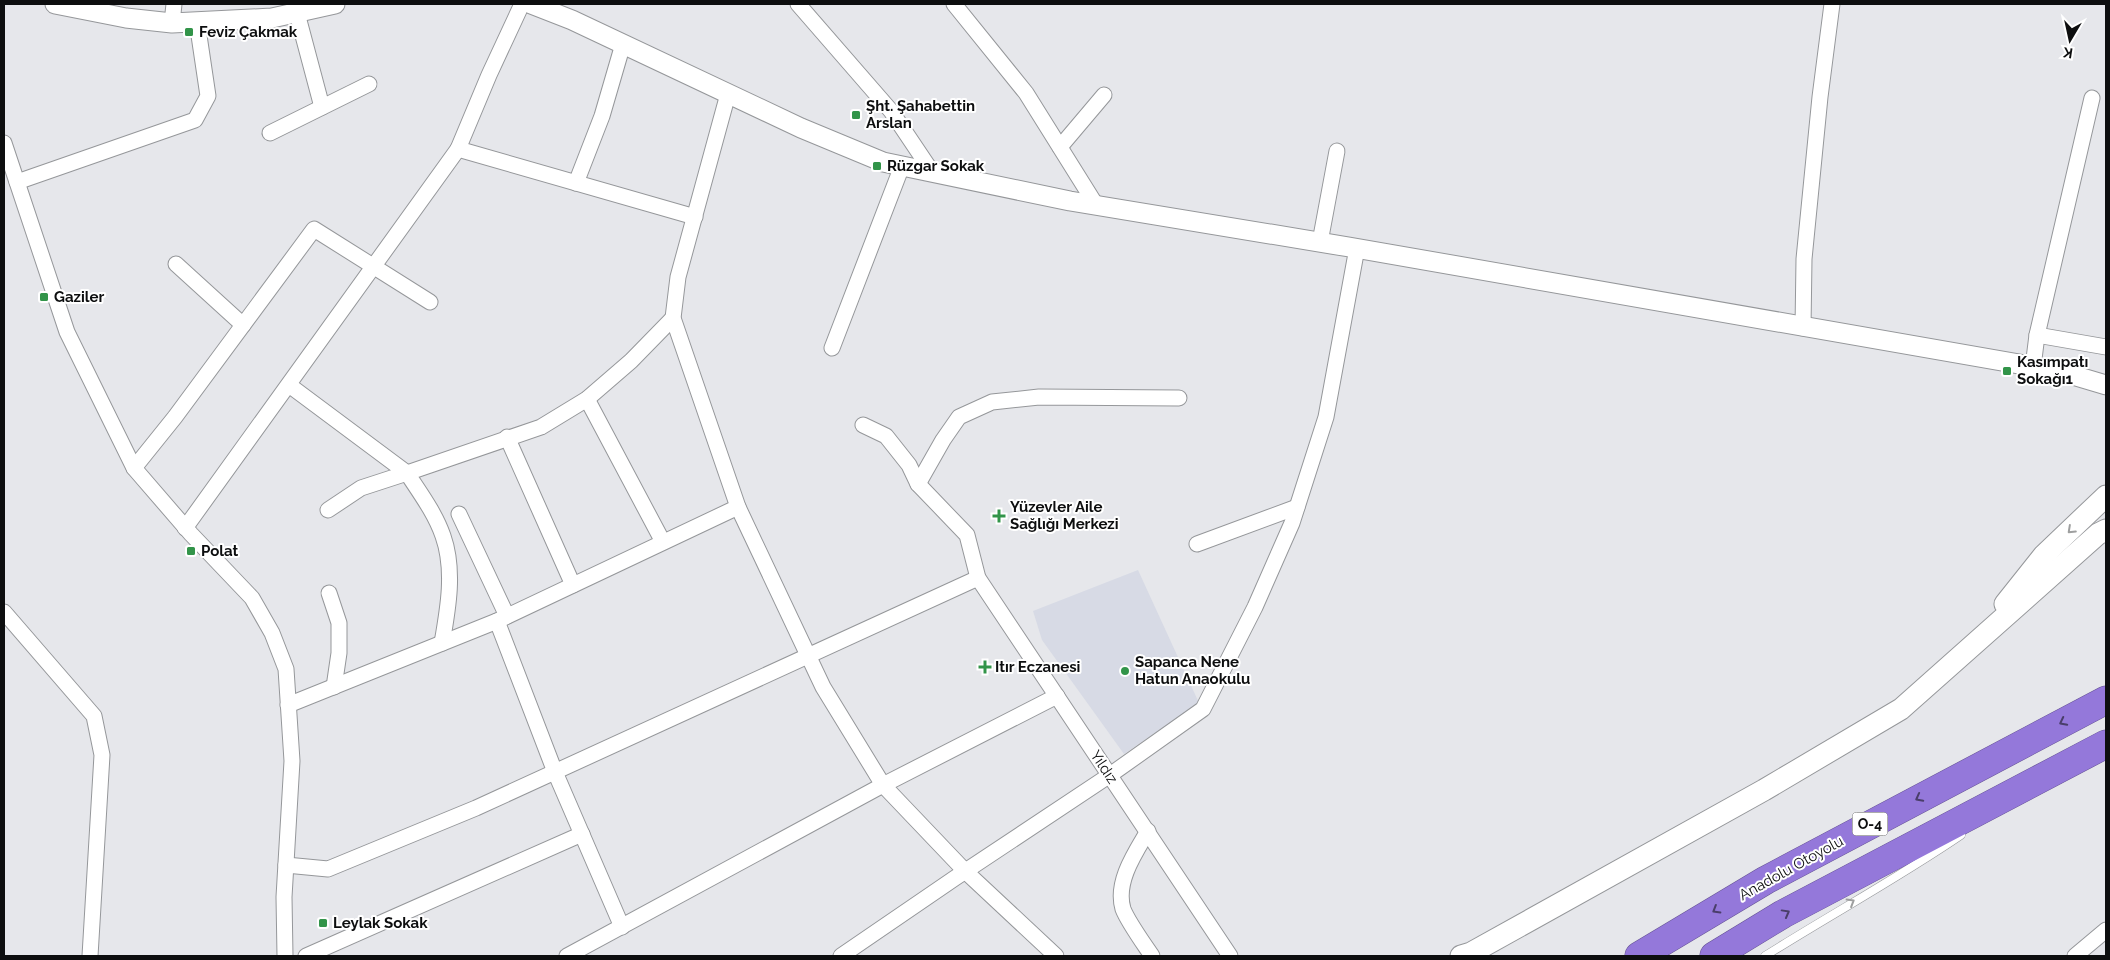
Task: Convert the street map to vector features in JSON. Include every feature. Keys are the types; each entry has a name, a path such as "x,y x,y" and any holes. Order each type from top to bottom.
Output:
{"highway":[{"name":"Anadolu Otoyolu","path":"1639,956 1766,880 2106,700"},
{"name":"O-4","path":"1714,956 1783,914 2106,744"}],"main road":[{"path":"1962,656 2044,555 2106,496"},
{"path":"1461,956 1764,790 1902,709 2098,534 2106,530"}],"street":[{"path":"55,4 126,18 172,23 272,18 335,4"},
{"path":"172,23 174,4"},
{"path":"185,528 458,149 489,75 522,4"},
{"path":"531,4 572,20 801,128 883,162 1096,205 1357,248 1803,328 2059,371 2106,385"},
{"path":"798,4 891,112 932,172"},
{"path":"954,4 1026,93 1096,205"},
{"path":"1803,328 1804,260 1820,97 1832,4"},
{"path":"296,12 322,107"},
{"path":"17,182 196,120 208,96 197,22"},
{"path":"576,183 602,116 623,44"},
{"path":"270,133 370,84"},
{"path":"728,94 678,277 673,318 738,507 823,687 884,785 965,871 1056,956"},
{"path":"1060,147 1104,95"},
{"path":"2033,367 2037,335 2092,98"},
{"path":"4,144 67,332 134,468 185,528 252,598 272,633 286,669 292,761 284,896 285,956"},
{"path":"458,149 695,217"},
{"path":"1320,242 1337,151"},
{"path":"832,348 902,166"},
{"path":"134,468 175,418 314,229 430,302"},
{"path":"841,956 1110,775 1203,709 1255,606 1297,507 1326,417 1357,248"},
{"path":"176,264 243,325"},
{"path":"328,510 361,488 541,427 587,399 631,362 673,318"},
{"path":"2037,335 2106,347"},
{"path":"289,385 407,473 429,507 444,537 449,574 447,610 442,643"},
{"path":"918,484 943,440 959,417 992,402 1039,397 1179,398"},
{"path":"587,399 663,542"},
{"name":"Yıldız","path":"863,425 886,436 908,465 918,484 967,535 978,578 1230,956"},
{"path":"507,437 573,585"},
{"path":"288,705 502,618 738,507"},
{"path":"1197,544 1297,507"},
{"path":"459,514 502,618 555,772 622,927"},
{"path":"286,865 328,869 476,808 978,578"},
{"path":"329,593 339,623 339,653 334,687"},
{"path":"4,612 94,716 102,755 90,956"},
{"path":"567,956 884,785 1058,696"},
{"path":"1148,831 1131,860 1122,886 1123,908 1152,956"},
{"path":"306,956 582,834"},
{"path":"2075,956 2106,930"}],"lane":[{"path":"1990,814 2056,769"},
{"path":"1765,956 1966,832"}],"shaded area":[{"name":"Sapanca Nene Hatun Anaokulu","path":"1138,570 1199,703 1124,754 1042,640 1033,611"}],"place":[{"name":"Feviz Çakmak","path":"189,32"},
{"name":"Şht. Şahabettin Arslan","path":"856,115"},
{"name":"Rüzgar Sokak","path":"877,166"},
{"name":"Gaziler","path":"44,297"},
{"name":"Kasımpatı Sokağı1","path":"2007,371"},
{"name":"Yüzevler Aile Sağlığı Merkezi","path":"999,516"},
{"name":"Polat","path":"191,551"},
{"name":"Itır Eczanesi","path":"985,667"},
{"name":"Sapanca Nene Hatun Anaokulu","path":"1125,671"},
{"name":"Leylak Sokak","path":"323,923"}]}
